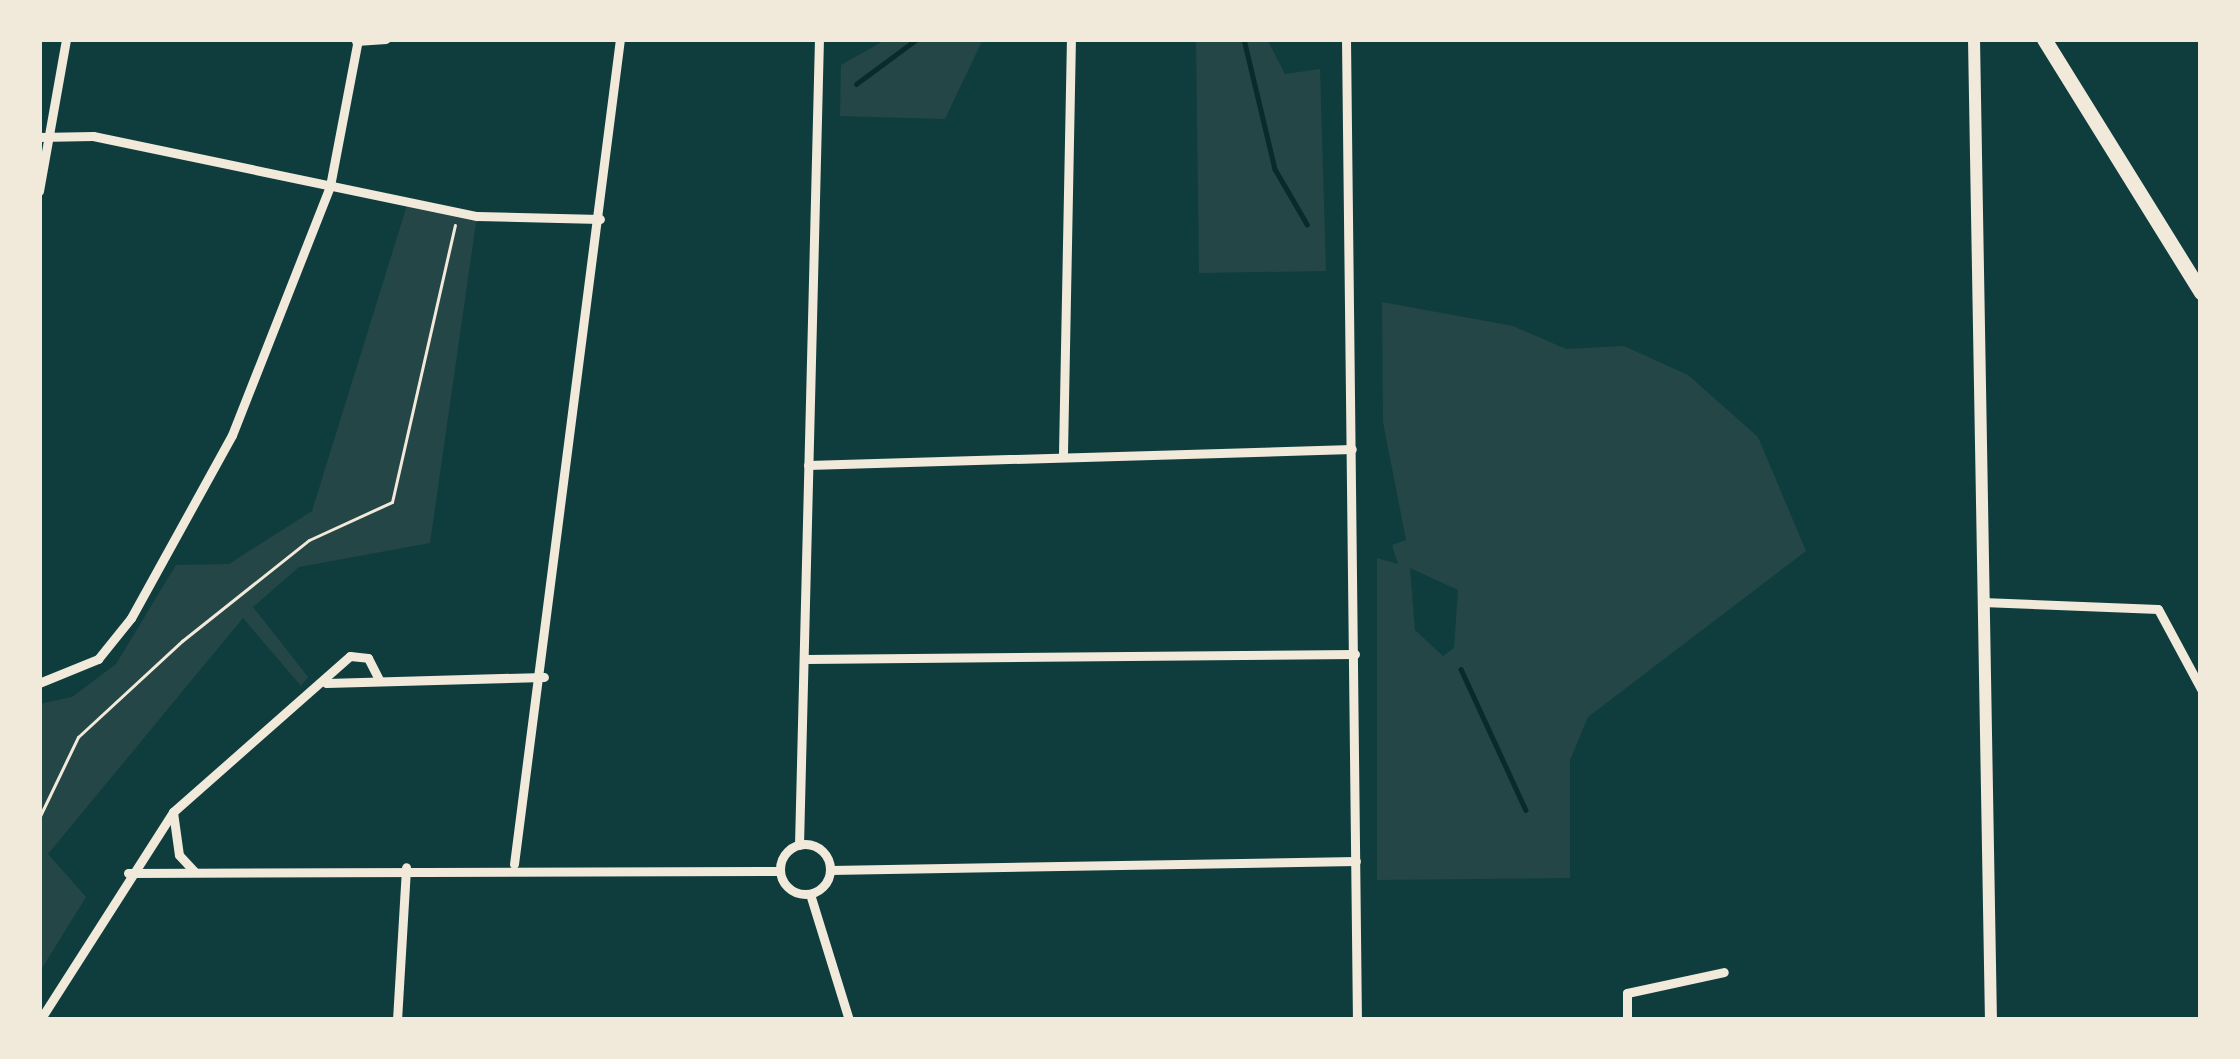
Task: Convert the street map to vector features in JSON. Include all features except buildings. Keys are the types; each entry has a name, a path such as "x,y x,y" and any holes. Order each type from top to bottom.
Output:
{"main road":[{"path":"2044,39 2201,292"}],"street":[{"path":"39,191 44,136 66,39"},
{"path":"39,683 98,658 131,618 232,435 330,186 356,40 386,39"},
{"path":"514,864 544,677 620,39"},
{"path":"780,872 799,845 819,39"},
{"path":"1346,39 1357,1020"},
{"path":"1974,39 1991,1020"},
{"path":"1064,453 1071,42"},
{"path":"44,136 458,212 600,219"},
{"path":"808,465 1064,453 1352,449"},
{"path":"1982,602 2158,609 2201,689"},
{"path":"806,659 1355,654"},
{"path":"40,1020 128,873 173,812 356,655 380,680"},
{"path":"326,683 544,677"},
{"path":"173,812 179,855 197,873"},
{"path":"799,845 821,850 830,870"},
{"path":"810,894 830,870 1356,861"},
{"path":"128,873 514,864 780,872 810,894 849,1020"},
{"path":"397,1020 406,867"},
{"path":"1627,1020 1627,993 1724,972"}],"path":[{"path":"39,818 77,737 182,640 309,540 392,502 458,212"}],"shaded area":[{"path":"887,39 983,39 945,119 840,116 841,65"},
{"path":"1196,39 1267,39 1285,74 1320,69 1326,271 1199,273"},
{"path":"408,202 477,216 430,543 299,567 253,607 308,677 301,686 243,618 48,854 86,897 39,973 39,704 72,697 116,664 176,565 229,564 312,511"},
{"path":"1382,302 1513,326 1566,349 1624,346 1688,375 1758,437 1806,551 1588,717 1570,760 1570,878 1377,880 1377,558 1398,564 1392,545 1406,540 1383,422","holes":["1410,568 1458,590 1454,648 1443,656 1415,630"]}],"waterway":[{"path":"856,84 917,39"},
{"path":"1244,39 1275,169 1307,224"},
{"path":"1461,669 1526,810"}]}
